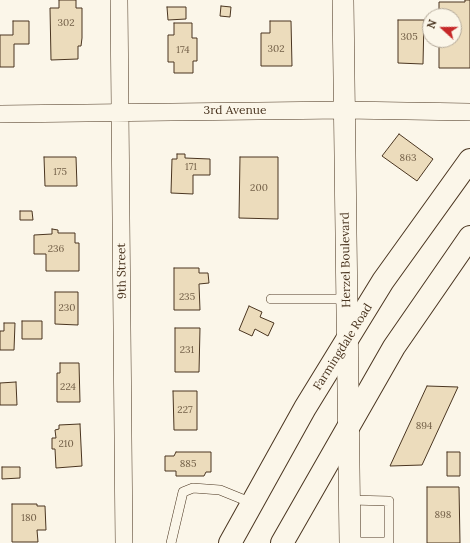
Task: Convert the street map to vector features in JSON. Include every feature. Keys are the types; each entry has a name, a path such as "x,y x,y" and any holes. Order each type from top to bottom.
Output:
{"main road":[{"name":"Farmingdale Road","path":"230,543 305,408 383,281 470,160"},
{"path":"282,543 394,347 470,237"}],"street":[{"name":"9th Street","path":"119,0 124,543"},
{"name":"Herzel Boulevard","path":"343,0 350,543"},
{"name":"3rd Avenue","path":"0,114 344,110 470,112"}],"lane":[{"path":"271,299 346,299"},
{"path":"171,543 183,492 193,488 220,490 252,503"},
{"path":"350,500 390,501 389,542 350,543"}],"building":[{"path":"59,0 76,0 76,8 82,8 82,38 81,46 78,46 78,59 51,60 50,8 59,8"},
{"path":"465,0 470,0 470,68 439,68 439,48 462,48 462,8 439,8 439,2 465,2"},
{"path":"221,6 231,7 230,17 220,16"},
{"path":"167,7 186,7 186,19 168,20"},
{"path":"398,20 422,20 423,64 398,63"},
{"path":"13,21 29,21 29,44 14,44 14,67 0,67 0,35 13,35"},
{"path":"270,21 291,21 292,66 261,66 261,33 270,33"},
{"path":"174,23 192,23 192,38 197,38 197,61 193,61 193,73 174,73 174,62 168,62 168,35 174,35"},
{"path":"399,134 433,159 417,181 382,156"},
{"path":"177,154 185,154 185,158 210,159 210,175 193,175 193,194 171,193 172,159 177,159"},
{"path":"44,157 76,157 77,186 45,186"},
{"path":"240,157 278,157 278,219 239,218"},
{"path":"20,211 32,211 33,220 20,220"},
{"path":"52,229 58,230 58,233 75,233 75,243 79,243 79,271 46,271 46,254 34,254 34,235 52,234"},
{"path":"174,268 199,268 199,273 208,273 209,283 199,284 200,310 174,310"},
{"path":"55,292 78,292 78,325 55,324"},
{"path":"249,306 262,312 260,317 274,323 268,336 255,329 252,336 239,330"},
{"path":"22,321 42,321 42,339 22,339"},
{"path":"4,323 15,323 14,350 0,350 0,331 4,331"},
{"path":"175,328 200,328 199,372 175,372"},
{"path":"60,363 79,363 80,402 57,402 57,373 60,373"},
{"path":"16,382 17,405 0,405 0,383"},
{"path":"427,386 458,387 422,465 390,466"},
{"path":"173,391 197,391 197,430 174,430"},
{"path":"80,424 82,466 56,468 55,449 52,449 52,438 56,438 55,430 59,429 59,425"},
{"path":"176,452 211,452 211,472 206,472 204,476 176,476 176,471 165,471 165,456 174,456"},
{"path":"447,452 460,452 460,476 447,476"},
{"path":"2,467 20,467 20,478 2,479"},
{"path":"427,487 459,487 460,543 427,543"},
{"path":"12,504 37,504 37,506 45,506 46,530 37,530 38,542 12,542"}]}
